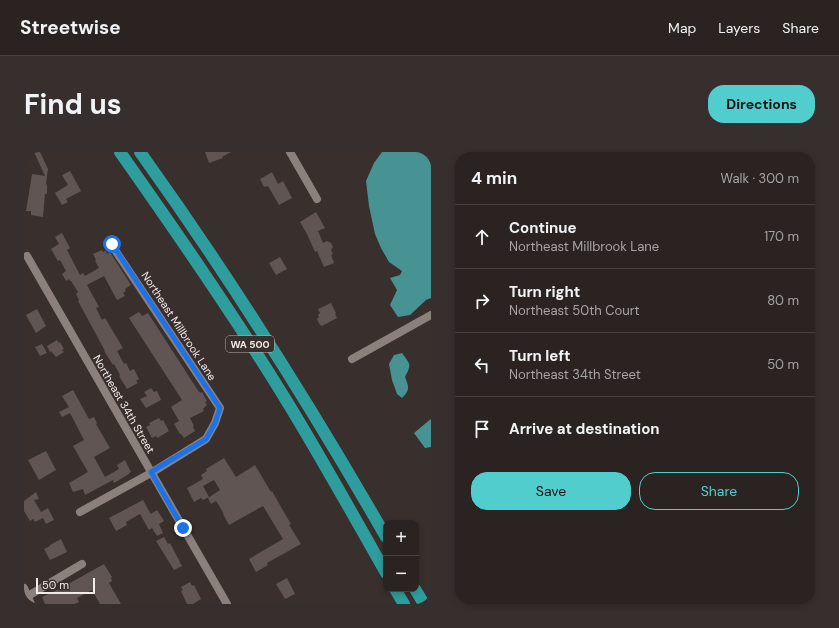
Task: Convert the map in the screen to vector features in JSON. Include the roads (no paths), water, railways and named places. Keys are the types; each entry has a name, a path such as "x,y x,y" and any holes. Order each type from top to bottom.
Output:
{"highway":[{"name":"WA 500","path":"120,152 192,256 281,392 316,449 383,568"},
{"name":"WA 500","path":"140,152 191,225 272,347 330,440 383,532"},
{"path":"369,543 383,572"},
{"path":"393,592 399,604"},
{"path":"397,592 404,604"},
{"path":"418,592 424,604"}],"street":[{"path":"290,152 317,198"},
{"name":"Northeast Millbrook Lane","path":"112,244 220,408 215,423 206,439 151,472"},
{"name":"Northeast 34th Street","path":"27,256 227,604"},
{"path":"352,359 431,315"},
{"path":"80,512 151,472"},
{"path":"28,596 82,564"},
{"path":"24,588 31,604"}],"water":[{"path":"382,152 431,152 431,298 426,300 410,315 398,317 390,305 397,290 390,278 400,275 402,271 389,262 375,234 369,206 366,181 374,163"},
{"path":"402,353 409,364 409,369 405,377 408,390 402,398 397,394 392,380 389,364 394,355"},
{"path":"431,419 431,447 425,448 414,433"}]}
